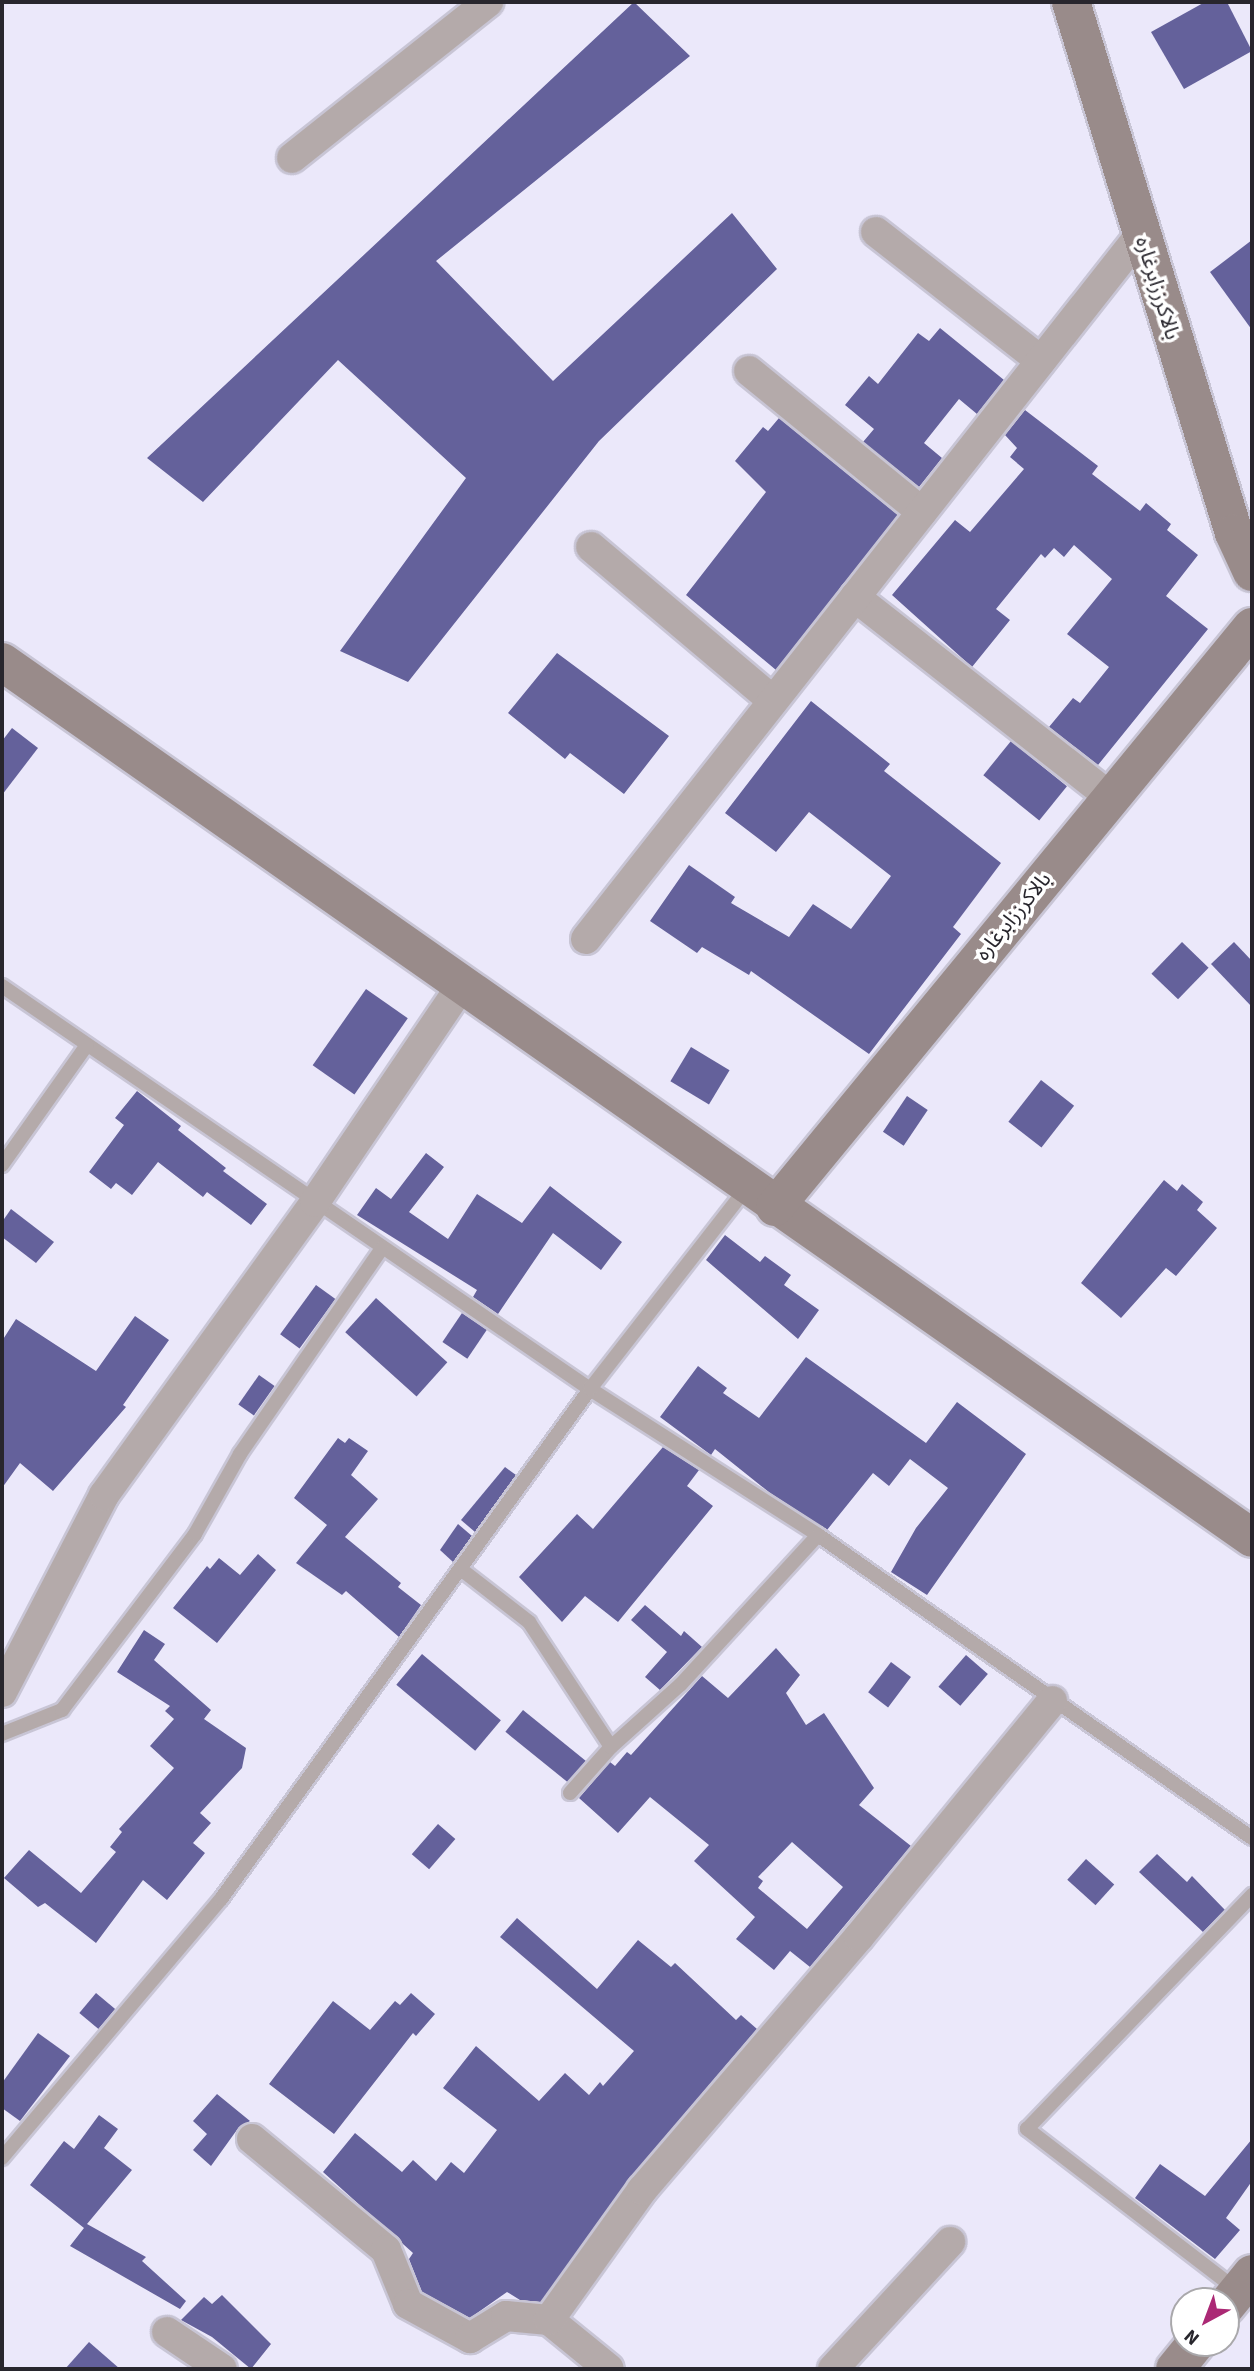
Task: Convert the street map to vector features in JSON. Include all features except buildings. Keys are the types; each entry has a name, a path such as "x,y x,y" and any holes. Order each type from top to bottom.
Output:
{"main road":[{"name":"بالاکرززابرغاره","path":"1071,2 1141,234 1243,524 1252,572"},
{"name":"بالاکرززابرغاره","path":"761,1197 1110,797 1252,627"},
{"path":"2,662 761,1197 1252,1538"}],"street":[{"path":"292,158 488,2"},
{"path":"876,232 1041,361"},
{"path":"586,939 1141,234"},
{"path":"749,371 922,512"},
{"path":"591,547 773,701"},
{"path":"855,597 1110,797"},
{"path":"2,1692 104,1495 315,1202 462,985"},
{"path":"549,2320 642,2190 859,1937 1052,1701"},
{"path":"252,2139 386,2250 408,2304 470,2338 506,2316 549,2320 609,2369"},
{"path":"833,2369 950,2242"},
{"path":"167,2332 222,2369"}],"lane":[{"path":"2,986 590,1390 818,1535 1052,1701 1252,1838"},
{"path":"2,1165 87,1045"},
{"path":"2,2158 221,1899 590,1390 761,1197"},
{"path":"2,1734 62,1710 195,1534 240,1454 382,1248"},
{"path":"570,1793 611,1747 681,1684 818,1535"},
{"path":"462,1570 529,1622 611,1747"},
{"path":"1235,2287 1027,2129 1252,1895"}]}
